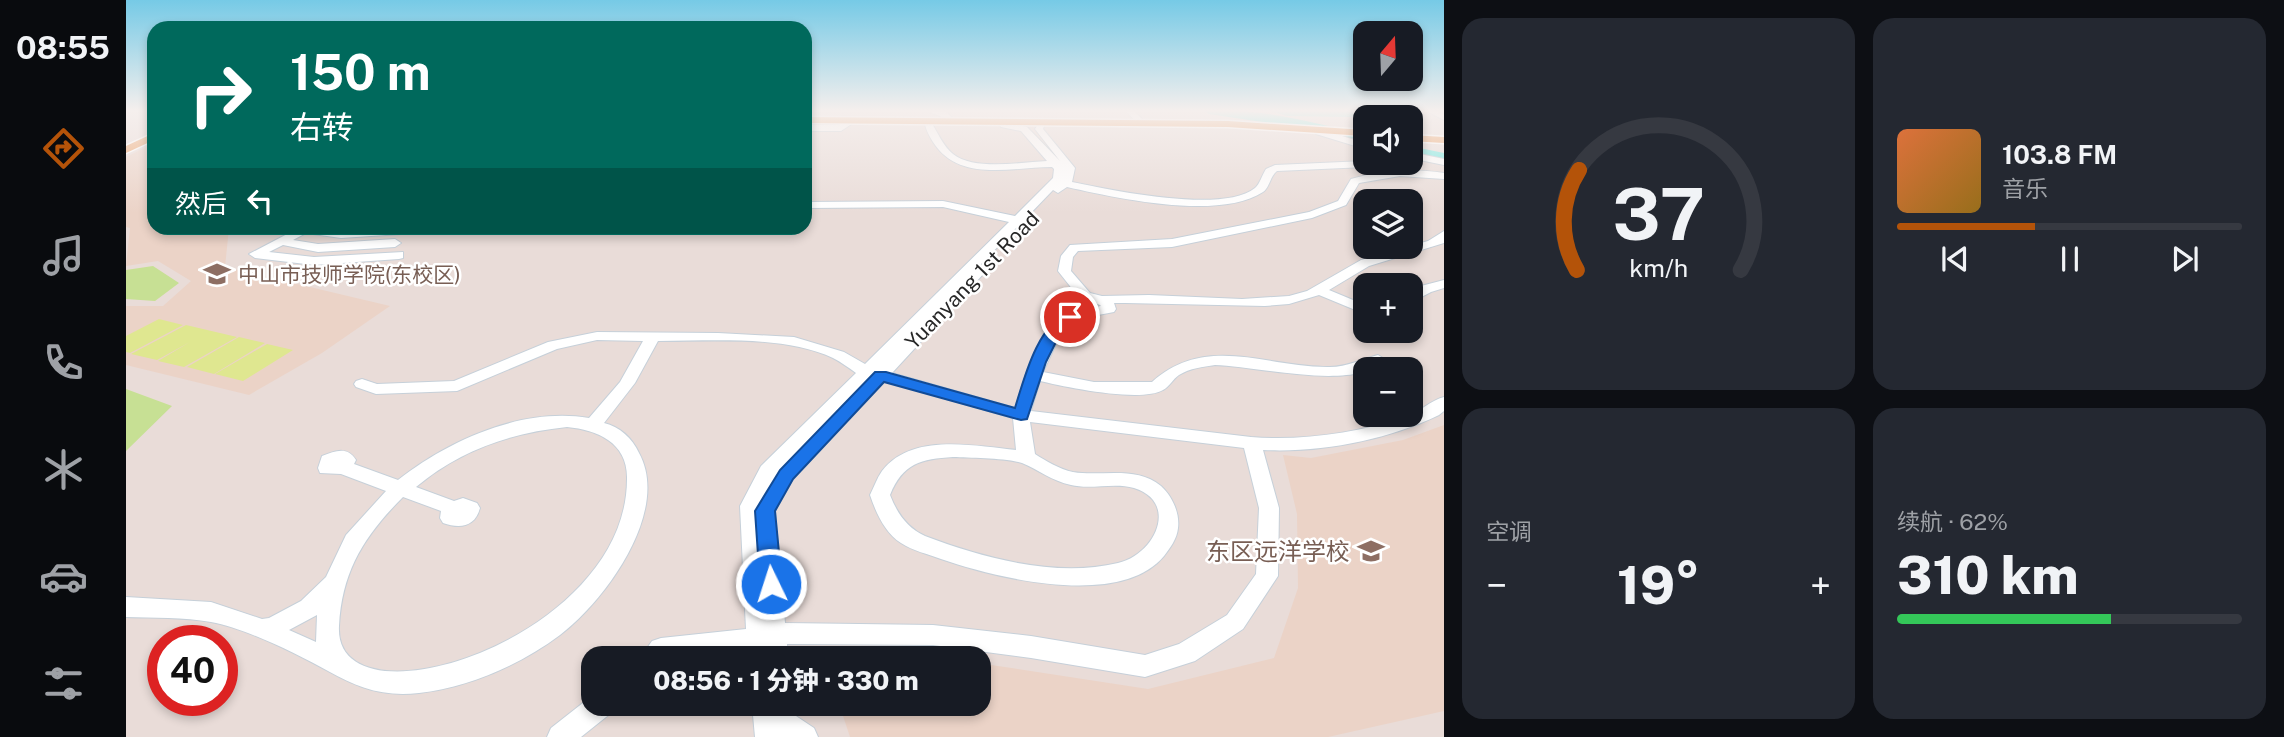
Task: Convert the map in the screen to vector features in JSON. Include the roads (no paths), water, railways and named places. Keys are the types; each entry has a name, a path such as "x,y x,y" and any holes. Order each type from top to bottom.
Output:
{"street":[{"path":"938,144 956,162 972,165 1060,167"},
{"path":"1039,144 1083,190 1152,201 1234,200 1259,192 1269,180 1269,171 1275,167 1353,164"},
{"path":"1048,144 1060,167"},
{"path":"1423,158 1444,163"},
{"name":"Yuanyang 1st Road","path":"764,643 765,511 786,475 873,374 1021,221 1060,167"},
{"path":"1388,175 1355,181 1342,203 1312,215 1172,243 1074,248 1067,256 1064,271 1085,303 1099,313 1107,311 1109,304 1102,300 1163,297 1222,303 1290,300 1320,291 1363,263 1426,248 1442,240 1444,235"},
{"path":"1423,175 1444,176"},
{"path":"812,205 943,204 1021,221"},
{"path":"281,241 318,248 397,249 314,261 256,254 290,235"},
{"path":"1423,291 1444,284"},
{"path":"1320,291 1353,305"},
{"path":"1026,457 1021,415 1033,375 1057,326 1085,303"},
{"path":"362,384 376,389 457,386 553,345 597,336 794,341 839,355 873,374 1021,415 1251,443 1287,445 1380,430 1437,412 1444,402"},
{"path":"594,423 609,408 638,369 652,337"},
{"path":"1033,375 1083,387 1126,391 1157,387 1167,374 1194,361 1237,362 1331,372 1353,369"},
{"path":"126,607 145,606 211,612 262,629 367,678 399,684 442,678 484,664 528,643 554,625 605,573 625,540 640,483 631,453 622,440 609,429 594,423 540,422 494,433 446,455 400,488 351,543 335,582 327,619 326,643 339,664"},
{"path":"712,646 933,635 1031,647 1145,666 1186,653 1235,622 1267,576 1269,508 1258,459 1251,443"},
{"path":"938,451 1026,457 1044,468 1074,479 1127,480 1146,486 1160,496 1169,519 1166,540 1142,564 1111,573 1059,576 1007,569 959,558 911,539 887,517 880,495 890,473 913,457 938,451"},
{"path":"342,467 453,508"},
{"path":"262,629 272,628 309,608 335,582"},
{"path":"561,737 587,716"},
{"path":"775,720 805,737"}],"waterway":[{"path":"1423,153 1444,157"}],"place":[{"name":"中山市技师学院(东校区)","path":"217,274"},
{"name":"东区远洋学校","path":"1371,551"}]}
